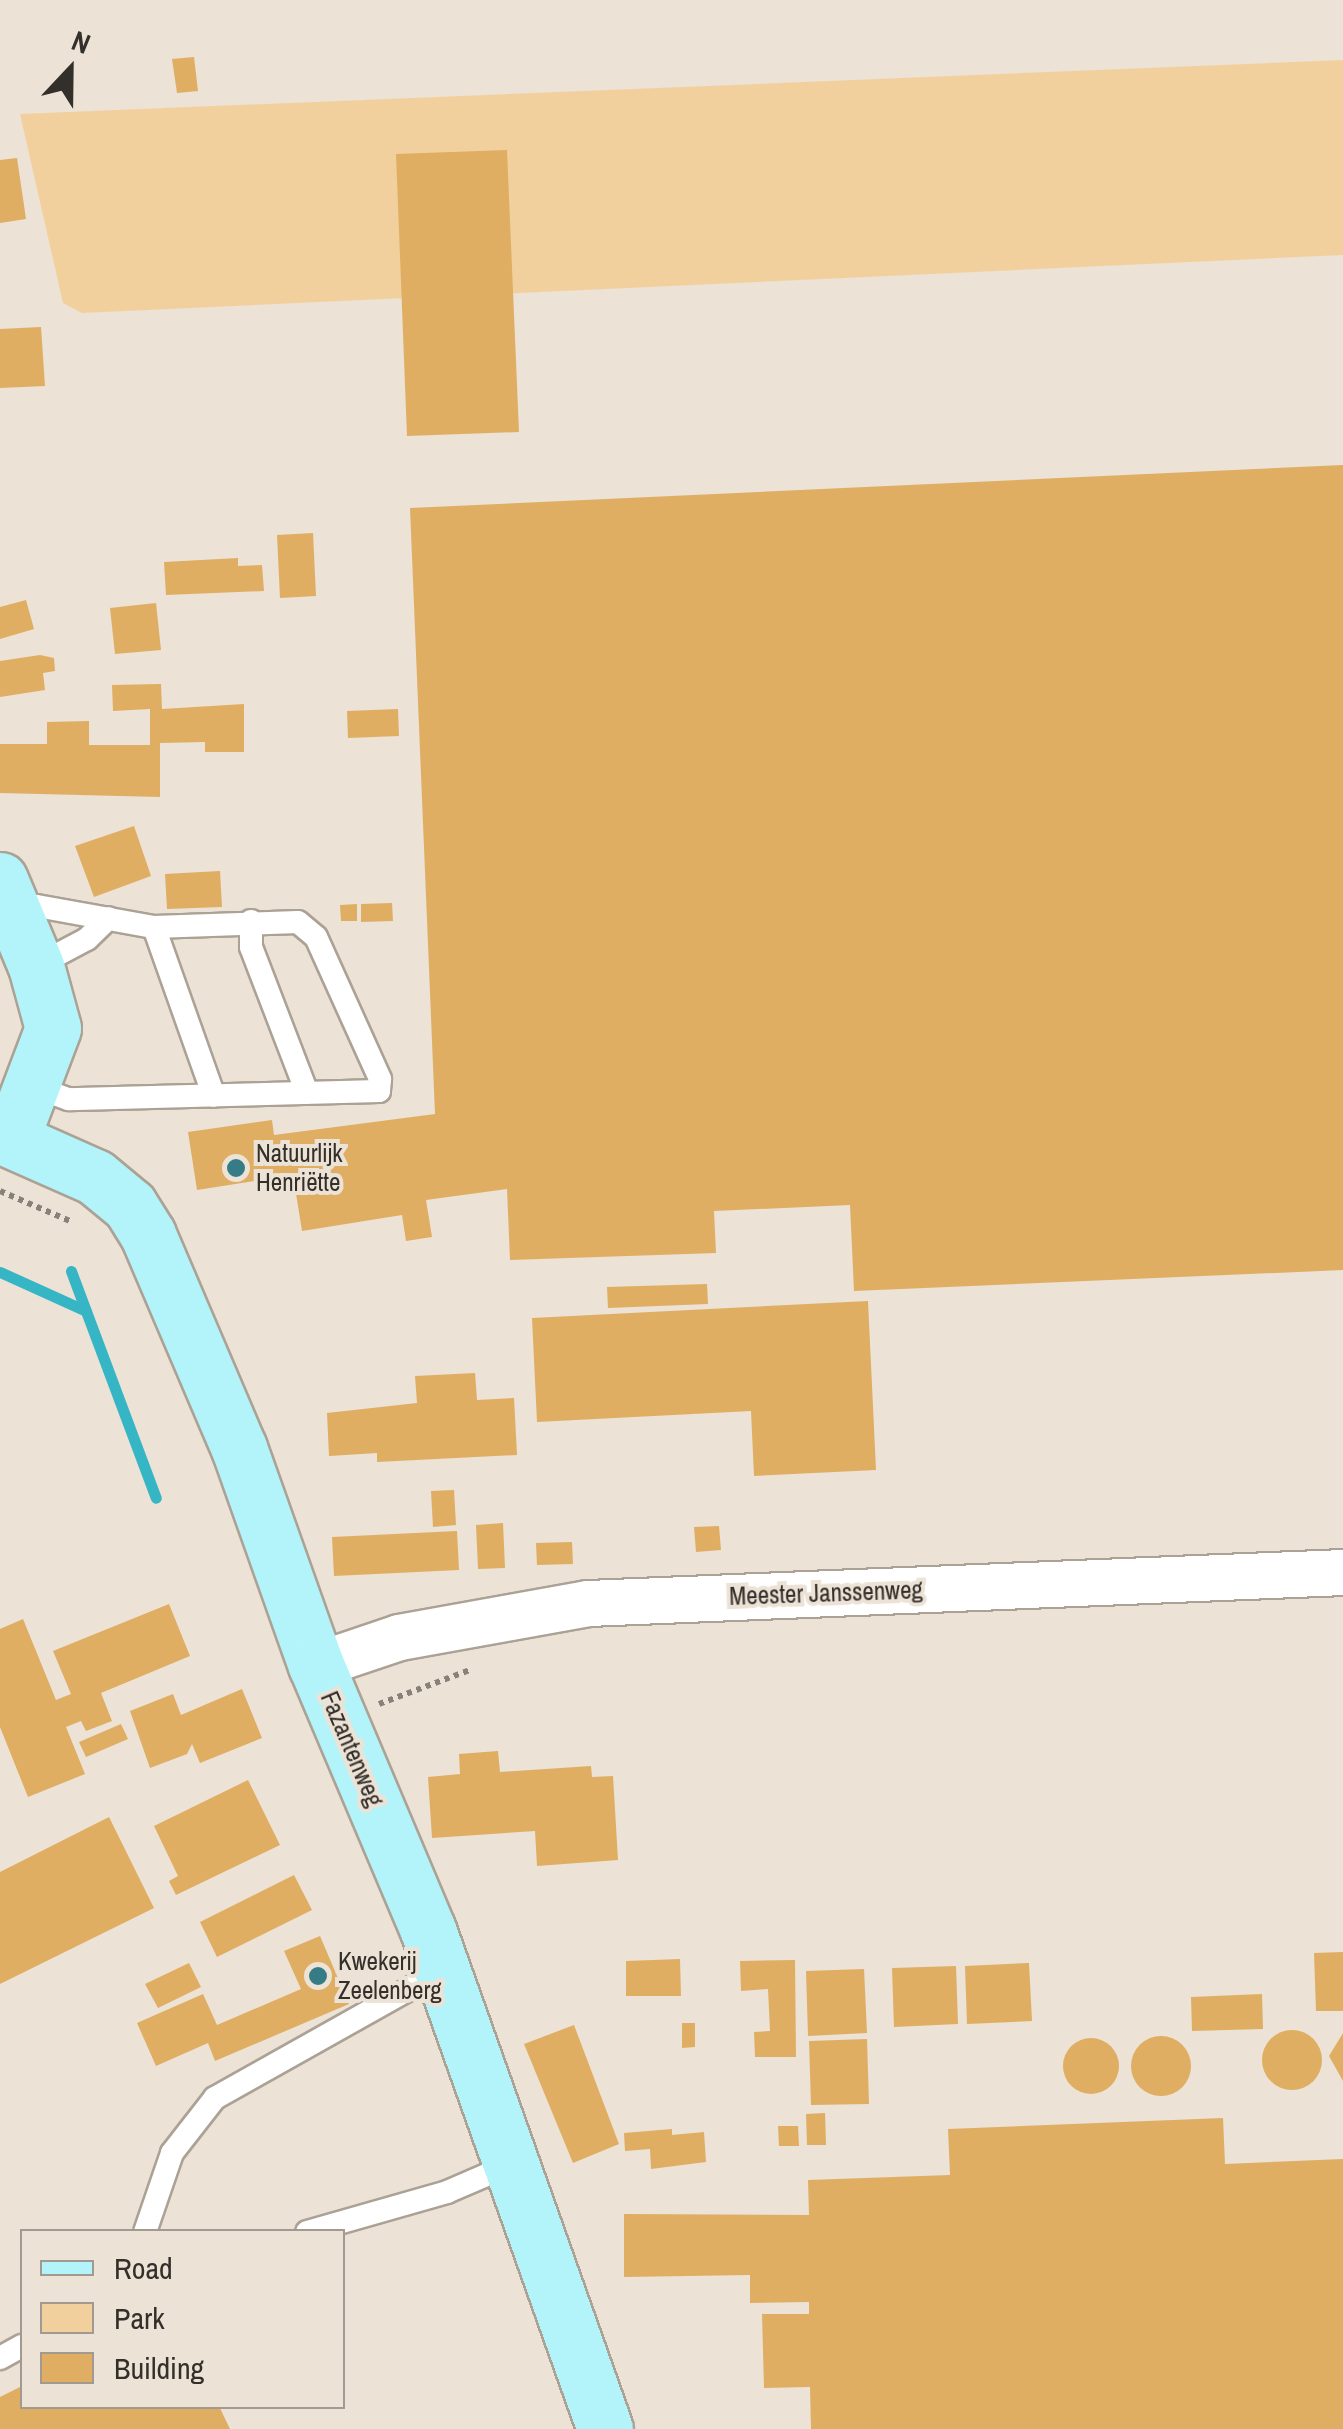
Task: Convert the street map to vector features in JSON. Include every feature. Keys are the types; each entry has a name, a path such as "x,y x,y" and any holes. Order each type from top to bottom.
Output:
{"street":[{"path":"5,1137 32,1086 53,1028 36,966 8,898"},
{"name":"Fazantenweg","path":"5,1137 116,1192 148,1235 239,1448 316,1665 443,1970 604,2429"},
{"name":"Meester Janssenweg","path":"316,1665 399,1636 588,1602 1343,1572"}],"lane":[{"path":"8,898 154,927 298,922 316,937 380,1078 379,1091 68,1100 32,1086"},
{"path":"36,966 87,939 109,918"},
{"path":"251,921 251,947 307,1093"},
{"path":"154,927 214,1096"},
{"path":"146,2229 172,2153 215,2098 443,1970"},
{"path":"318,2229 447,2192 512,2164"}],"path":[{"path":"0,1191 82,1227"},
{"path":"338,1720 488,1664"}],"green space":[{"path":"1343,60 1343,255 82,313 63,303 20,114"}],"building":[{"path":"194,57 198,91 177,93 172,59"},
{"path":"507,150 519,432 407,436 396,154"},
{"path":"17,158 26,219 0,223 0,160"},
{"path":"41,327 45,386 0,388 0,329"},
{"path":"1343,465 1343,1270 854,1291 850,1205 714,1211 716,1253 510,1260 507,1189 426,1200 432,1237 406,1241 402,1215 302,1231 293,1175 197,1190 188,1132 272,1120 274,1135 435,1114 410,508"},
{"path":"313,533 316,596 280,598 277,535"},
{"path":"238,558 238,566 262,565 264,591 166,595 164,562"},
{"path":"26,600 34,629 0,639 0,607"},
{"path":"156,603 161,650 115,654 110,608"},
{"path":"40,655 54,658 55,671 43,673 45,690 0,697 0,661"},
{"path":"161,684 162,709 244,704 244,752 205,752 205,742 160,743 160,797 0,793 0,744 47,744 47,722 89,721 89,745 150,745 150,709 113,711 112,685"},
{"path":"398,709 399,736 348,738 347,711"},
{"path":"134,826 151,876 94,897 75,846"},
{"path":"220,871 222,907 167,909 165,874"},
{"path":"392,903 393,921 361,922 361,904"},
{"path":"357,904 357,921 341,921 340,905"},
{"path":"707,1284 708,1304 608,1308 607,1287"},
{"path":"868,1301 876,1470 754,1476 751,1411 537,1422 532,1318"},
{"path":"475,1373 477,1400 514,1398 517,1455 377,1462 377,1453 329,1456 327,1413 417,1403 415,1376"},
{"path":"454,1490 456,1525 433,1527 431,1491"},
{"path":"503,1523 505,1568 478,1569 476,1525"},
{"path":"719,1526 721,1550 696,1552 694,1527"},
{"path":"457,1531 459,1570 334,1576 332,1537"},
{"path":"572,1542 573,1564 537,1565 536,1543"},
{"path":"169,1604 190,1656 101,1693 112,1721 86,1731 81,1721 66,1727 85,1774 28,1797 0,1727 0,1629 23,1619 56,1700 71,1694 53,1651"},
{"path":"242,1689 262,1738 200,1763 192,1744 187,1754 150,1768 130,1711 173,1694 181,1715"},
{"path":"121,1724 128,1739 86,1757 79,1742"},
{"path":"498,1751 500,1772 591,1766 592,1777 613,1776 618,1860 537,1866 535,1831 432,1838 428,1777 460,1774 459,1754"},
{"path":"248,1780 280,1845 176,1895 169,1881 178,1876 154,1826"},
{"path":"109,1817 154,1908 0,1984 0,1872"},
{"path":"294,1875 312,1910 217,1957 200,1922"},
{"path":"320,1936 349,2004 215,2061 208,2043 156,2066 137,2023 203,1994 217,2025 301,1989 284,1951"},
{"path":"1343,1952 1343,2011 1316,2011 1314,1953"},
{"path":"680,1959 681,1996 626,1996 626,1961"},
{"path":"795,1960 796,2057 755,2057 754,2032 770,2031 768,1989 741,1991 740,1961"},
{"path":"189,1963 201,1987 158,2008 145,1984"},
{"path":"1029,1963 1032,2021 967,2024 965,1966"},
{"path":"956,1966 958,2024 894,2027 892,1968"},
{"path":"864,1969 867,2033 808,2036 806,1971"},
{"path":"1262,1994 1263,2029 1192,2031 1191,1997"},
{"path":"682,2023 695,2023 695,2047 682,2048"},
{"path":"574,2025 619,2144 573,2163 524,2044"},
{"path":"1292,2030 1313,2039 1322,2060 1313,2081 1292,2090 1271,2081 1262,2060 1271,2039"},
{"path":"1343,2033 1343,2081 1329,2056"},
{"path":"1161,2036 1183,2044 1191,2066 1183,2088 1161,2096 1139,2088 1131,2066 1139,2044"},
{"path":"1091,2038 1111,2046 1119,2066 1111,2086 1091,2094 1071,2086 1063,2066 1071,2046"},
{"path":"867,2039 869,2104 811,2105 809,2041"},
{"path":"825,2113 826,2145 807,2145 806,2114"},
{"path":"1223,2118 1225,2164 1343,2159 1343,2429 811,2429 810,2387 764,2388 762,2314 809,2314 809,2302 750,2303 750,2275 624,2277 624,2214 809,2215 808,2180 950,2175 948,2129"},
{"path":"778,2126 798,2126 799,2146 779,2146"},
{"path":"672,2129 672,2135 704,2132 706,2162 651,2169 650,2149 625,2151 624,2133"},
{"path":"20,2387 20,2409 220,2409 230,2429 0,2429 0,2397"}],"waterway":[{"path":"71,1271 156,1498"},
{"path":"0,1272 86,1311"}],"place":[{"name":"Natuurlijk Henriëtte","path":"236,1168"},
{"name":"Kwekerij Zeelenberg","path":"318,1976"}]}
